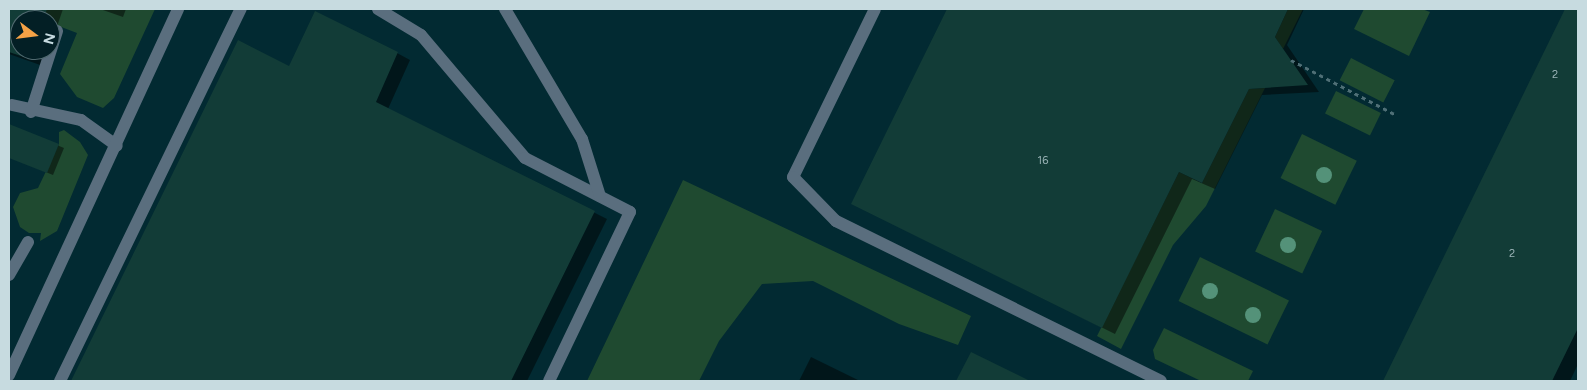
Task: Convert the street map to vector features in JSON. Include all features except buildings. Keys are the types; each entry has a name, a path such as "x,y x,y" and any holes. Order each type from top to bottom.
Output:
{"lane":[{"path":"9,375 117,146 178,9"},
{"path":"60,381 241,9"},
{"path":"378,9 421,35 525,158 630,212 549,381"},
{"path":"505,9 582,139 600,196"},
{"path":"875,9 793,177 836,221 1161,381"},
{"path":"31,112 47,60"},
{"path":"12,105 31,112 80,120 117,146"},
{"path":"9,275 28,242"}],"path":[{"path":"1290,60 1396,115"}],"green space":[{"path":"14,9 155,9 114,98 103,108 77,97 60,74 77,33 60,27 60,10"},
{"path":"1288,9 1303,9 1283,49 1275,37"},
{"path":"1364,9 1422,9 1430,12 1409,56 1354,29"},
{"path":"1351,58 1395,80 1383,103 1340,80"},
{"path":"1265,88 1206,206 1173,245 1121,349 1097,336 1179,172 1202,183 1249,89"},
{"path":"1336,91 1381,113 1370,135 1325,113"},
{"path":"64,130 80,142 88,155 57,231 40,241 41,233 29,233 20,227 13,207 20,193 38,188 59,144 59,132"},
{"path":"1302,134 1357,161 1335,205 1281,178"},
{"path":"683,180 971,316 958,345 899,324 813,281 762,284 719,341 699,381 587,381"},
{"path":"1275,209 1322,231 1302,274 1255,252"},
{"path":"1200,257 1289,300 1268,344 1179,301"},
{"path":"1164,328 1253,371 1248,381 1201,381 1155,359 1153,350"}]}
